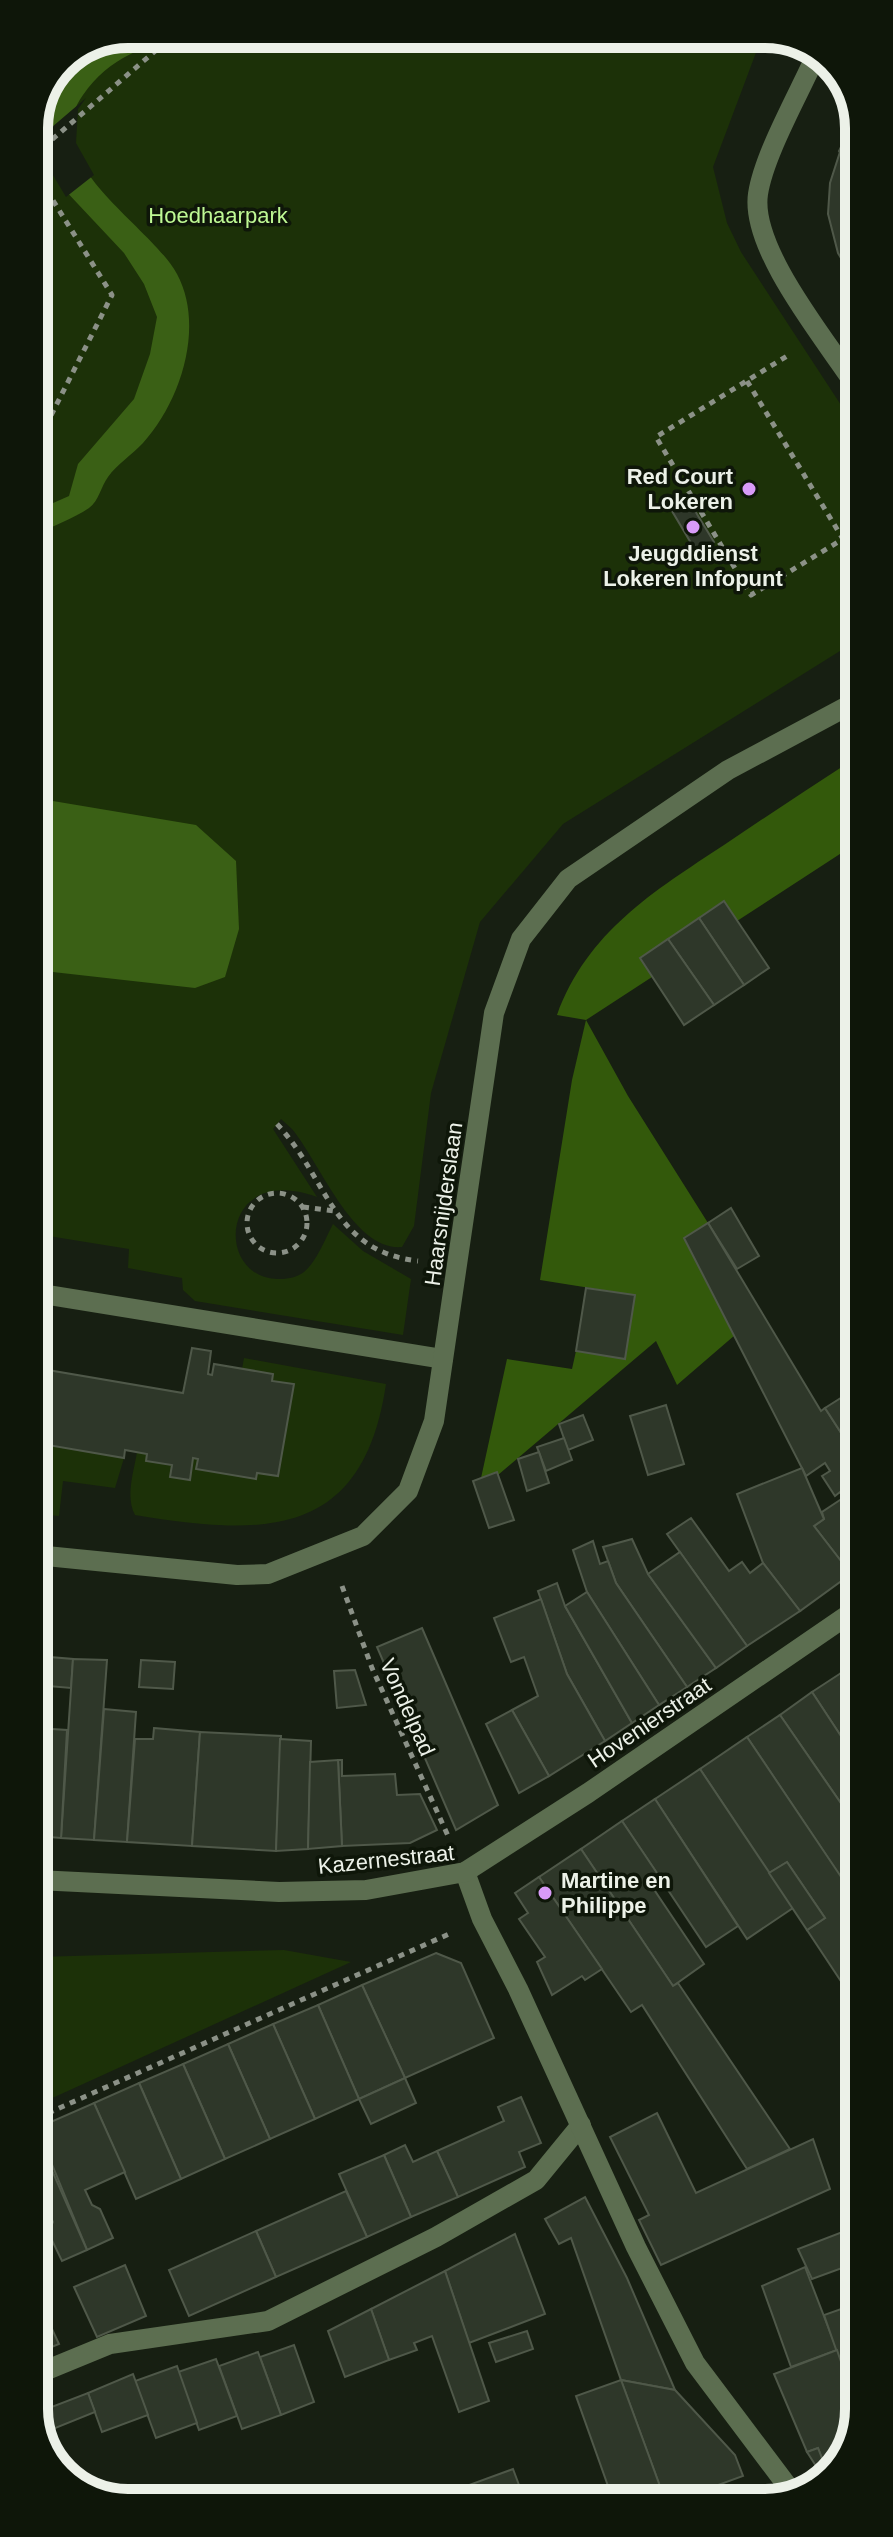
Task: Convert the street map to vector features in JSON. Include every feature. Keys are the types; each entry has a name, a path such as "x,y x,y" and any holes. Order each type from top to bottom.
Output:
{"street":[{"path":"812,63 767,166 758,195 759,214 771,257 845,369"},
{"name":"Haarsnijderslaan","path":"48,1556 237,1575 268,1574 363,1536 408,1491 434,1421 494,1013 521,939 568,879 728,770 845,707"},
{"path":"48,1295 443,1359"},
{"name":"Hovenierstraat","path":"465,1872 588,1793 845,1617"},
{"name":"Kazernestraat","path":"48,1881 279,1892 366,1890 465,1872 482,1919 518,1989 636,2247 695,2363 787,2486"},
{"path":"48,2369 110,2344 268,2321 436,2237 536,2180 581,2125"}],"path":[{"path":"48,143 159,48"},
{"path":"48,192 112,295 48,421"},
{"path":"747,381 843,539 751,595 656,437 747,381"},
{"path":"277,1124 294,1143 335,1211 362,1243 386,1256 458,1266"},
{"path":"303,1207 307,1227 298,1246 279,1254 260,1249 252,1241 246,1222 253,1204 260,1198 278,1193 288,1195 303,1207 335,1211"},
{"name":"Vondelpad","path":"329,1552 372,1668 465,1872"},
{"path":"48,2113 482,1919"}],"green space":[{"name":"Hoedhaarpark","path":"128,48 758,48 713,167 727,223 741,252 845,411 845,648 563,824 480,922 431,1093 414,1226 402,1247 384,1245 368,1235 340,1203 292,1129 281,1119 273,1129 317,1197 284,1190 260,1195 244,1208 237,1225 237,1244 244,1262 259,1275 280,1279 299,1275 313,1262 333,1224 363,1251 411,1279 403,1335 195,1301 183,1290 182,1278 128,1268 129,1249 48,1236 48,128 54,97 61,83 83,61 97,54"},
{"path":"244,1358 386,1384 374,1435 355,1473 330,1500 300,1516 265,1524 225,1525 135,1515 130,1492 137,1452 147,1454 147,1461 172,1465 170,1477 193,1458 198,1459 197,1469 255,1479 257,1473 278,1476 294,1385 272,1381 273,1374 242,1369"},
{"path":"48,1445 124,1458 115,1488 63,1481 59,1516 48,1515"},
{"path":"284,1950 351,1962 48,2100 48,1957"}],"shaded area":[{"path":"144,48 104,71 83,95 72,120 74,144 84,168 163,254 177,274 189,316 185,362 178,385 157,426 112,472 89,508 48,529 48,505 69,496 78,464 134,399 150,354 157,317 144,284 124,253 62,187 48,160 50,112 61,83 83,61 97,54"},
{"path":"845,765 845,855 843,852 737,921 723,901 640,958 652,977 586,1020 557,1015 586,960 626,916 673,879"},
{"path":"48,800 196,825 236,861 239,929 225,977 195,988 48,971"},
{"path":"586,1020 628,1096 708,1223 685,1238 735,1335 677,1385 656,1341 498,1475 481,1478 507,1359 572,1369 576,1351 625,1358 634,1295 540,1280 572,1080"}],"pier":[{"path":"86,98 78,109 76,143 94,175 66,197 48,167 48,130"}],"building":[{"path":"845,138 845,159 839,151"},
{"path":"840,152 845,159 845,265 838,253 828,214 830,183"},
{"name":"Jeugddienst Lokeren Infopunt","path":"689,501 714,542 697,553 672,511"},
{"path":"724,901 769,968 744,985 699,918"},
{"path":"699,918 744,985 714,1005 668,939"},
{"path":"668,939 714,1005 684,1025 640,958"},
{"path":"731,1208 759,1256 737,1269 708,1223"},
{"path":"708,1223 821,1411 825,1408 845,1439 845,1566 814,1526 824,1519 822,1512 843,1498 840,1492 835,1496 822,1476 830,1471 825,1463 806,1476 684,1238"},
{"path":"586,1288 635,1295 625,1359 576,1351"},
{"path":"192,1348 211,1351 208,1374 212,1375 214,1364 273,1374 272,1381 294,1384 278,1476 257,1473 256,1479 196,1469 198,1459 193,1458 190,1480 170,1477 172,1465 146,1461 147,1454 125,1450 124,1458 48,1445 48,1370 183,1393"},
{"path":"845,1395 845,1439 825,1408"},
{"path":"666,1405 684,1464 648,1475 630,1416"},
{"path":"583,1415 593,1440 568,1450 559,1424"},
{"path":"564,1438 572,1460 546,1471 537,1447"},
{"path":"539,1452 549,1483 527,1491 518,1459"},
{"path":"802,1468 824,1519 814,1526 845,1566 845,1578 800,1611 763,1563 737,1494"},
{"path":"497,1472 514,1520 489,1528 473,1481"},
{"path":"691,1518 729,1571 742,1562 750,1573 763,1563 800,1611 747,1646 667,1534"},
{"path":"632,1539 648,1574 716,1668 687,1687 616,1583 603,1547"},
{"path":"593,1541 600,1564 608,1561 616,1583 687,1687 659,1705 587,1592 573,1550"},
{"path":"680,1552 747,1646 716,1668 648,1574"},
{"path":"557,1583 565,1606 632,1723 605,1741 567,1674 538,1591"},
{"path":"587,1592 659,1705 632,1723 565,1606"},
{"path":"541,1599 567,1674 605,1741 549,1776 512,1710 538,1696 524,1657 511,1662 494,1618"},
{"path":"422,1628 498,1805 456,1830 377,1647"},
{"path":"48,1657 73,1659 71,1688 48,1686"},
{"path":"73,1659 107,1660 94,1840 61,1838"},
{"path":"141,1660 175,1662 173,1689 139,1687"},
{"path":"355,1670 366,1705 337,1708 334,1671"},
{"path":"841,1673 845,1679 845,1742 812,1692"},
{"path":"812,1692 845,1742 845,1809 780,1715"},
{"path":"104,1709 136,1712 127,1842 94,1840"},
{"path":"512,1710 549,1776 519,1793 486,1724"},
{"path":"780,1715 845,1809 845,1873 840,1876 747,1737"},
{"path":"154,1728 200,1732 192,1846 127,1842 135,1739 153,1739"},
{"path":"48,1729 67,1730 61,1838 48,1837"},
{"path":"200,1732 281,1736 276,1851 192,1846"},
{"path":"747,1737 845,1883 845,1987 807,1930 825,1918 787,1862 769,1873 700,1769"},
{"path":"280,1739 311,1741 308,1849 276,1851"},
{"path":"338,1760 342,1760 342,1776 395,1774 397,1795 420,1794 437,1830 410,1843 342,1846"},
{"path":"338,1760 342,1846 308,1849 310,1762"},
{"path":"700,1769 793,1908 747,1939 655,1799"},
{"path":"655,1799 738,1926 706,1947 622,1821"},
{"path":"622,1821 659,1876 649,1882 704,1964 673,1986 581,1849"},
{"path":"581,1849 673,1986 678,1983 790,2149 747,2169 642,2005 631,2012 539,1877"},
{"path":"787,1862 825,1918 807,1930 769,1873"},
{"path":"539,1877 602,1969 585,1980 582,1976 552,1995 537,1962 545,1957 519,1919 528,1913 515,1893"},
{"path":"436,1953 461,1963 494,2038 405,2078 362,1985"},
{"path":"362,1985 405,2078 359,2099 318,2005"},
{"path":"318,2005 359,2099 315,2119 273,2024"},
{"path":"273,2024 315,2119 270,2139 228,2044"},
{"path":"228,2044 270,2139 225,2159 183,2064"},
{"path":"183,2064 225,2159 181,2179 139,2083"},
{"path":"405,2078 416,2103 371,2124 359,2099"},
{"path":"139,2083 181,2179 136,2199 94,2103"},
{"path":"521,2097 541,2143 519,2152 525,2167 458,2197 437,2151 504,2121 498,2107"},
{"path":"94,2103 125,2172 85,2190 92,2205 100,2209 113,2238 87,2250 48,2155 48,2123"},
{"path":"657,2113 696,2193 813,2139 830,2189 661,2265 639,2220 649,2215 610,2137"},
{"path":"405,2145 413,2162 437,2151 458,2197 411,2217 384,2155"},
{"path":"384,2155 411,2217 367,2237 339,2174"},
{"path":"48,2161 87,2250 62,2261 48,2232 53,2222 48,2211"},
{"path":"346,2191 367,2237 276,2277 256,2231"},
{"path":"585,2197 627,2278 675,2390 621,2380 571,2238 559,2244 545,2219"},
{"path":"256,2231 276,2277 189,2316 169,2270"},
{"path":"845,2231 845,2267 812,2279 798,2249"},
{"path":"515,2234 545,2314 469,2343 445,2271"},
{"path":"125,2265 146,2316 97,2337 74,2287"},
{"path":"805,2267 837,2350 791,2367 762,2286"},
{"path":"445,2271 489,2401 459,2412 432,2336 414,2343 417,2350 389,2360 371,2309"},
{"path":"844,2308 845,2310 845,2375 824,2315"},
{"path":"371,2309 389,2360 345,2377 328,2331"},
{"path":"48,2320 59,2344 48,2348"},
{"path":"527,2331 533,2349 496,2362 489,2343"},
{"path":"294,2345 314,2402 281,2415 260,2357"},
{"path":"837,2350 845,2374 845,2409 841,2435 824,2464 818,2448 807,2452 774,2374"},
{"path":"258,2352 281,2415 242,2429 219,2366"},
{"path":"216,2359 237,2416 199,2430 178,2372"},
{"path":"177,2366 197,2423 156,2438 135,2381"},
{"path":"133,2374 148,2415 102,2432 88,2393"},
{"path":"621,2380 675,2390 735,2455 743,2476 707,2489 661,2489"},
{"path":"621,2380 661,2489 609,2489 576,2396"},
{"path":"88,2393 95,2412 51,2430 48,2408"},
{"path":"818,2448 824,2464 818,2469 807,2452"},
{"path":"513,2469 520,2489 458,2489"}],"place":[{"name":"Red Court Lokeren","path":"749,489"},
{"name":"Jeugddienst Lokeren Infopunt","path":"693,527"},
{"name":"Martine en Philippe","path":"545,1893"}]}
